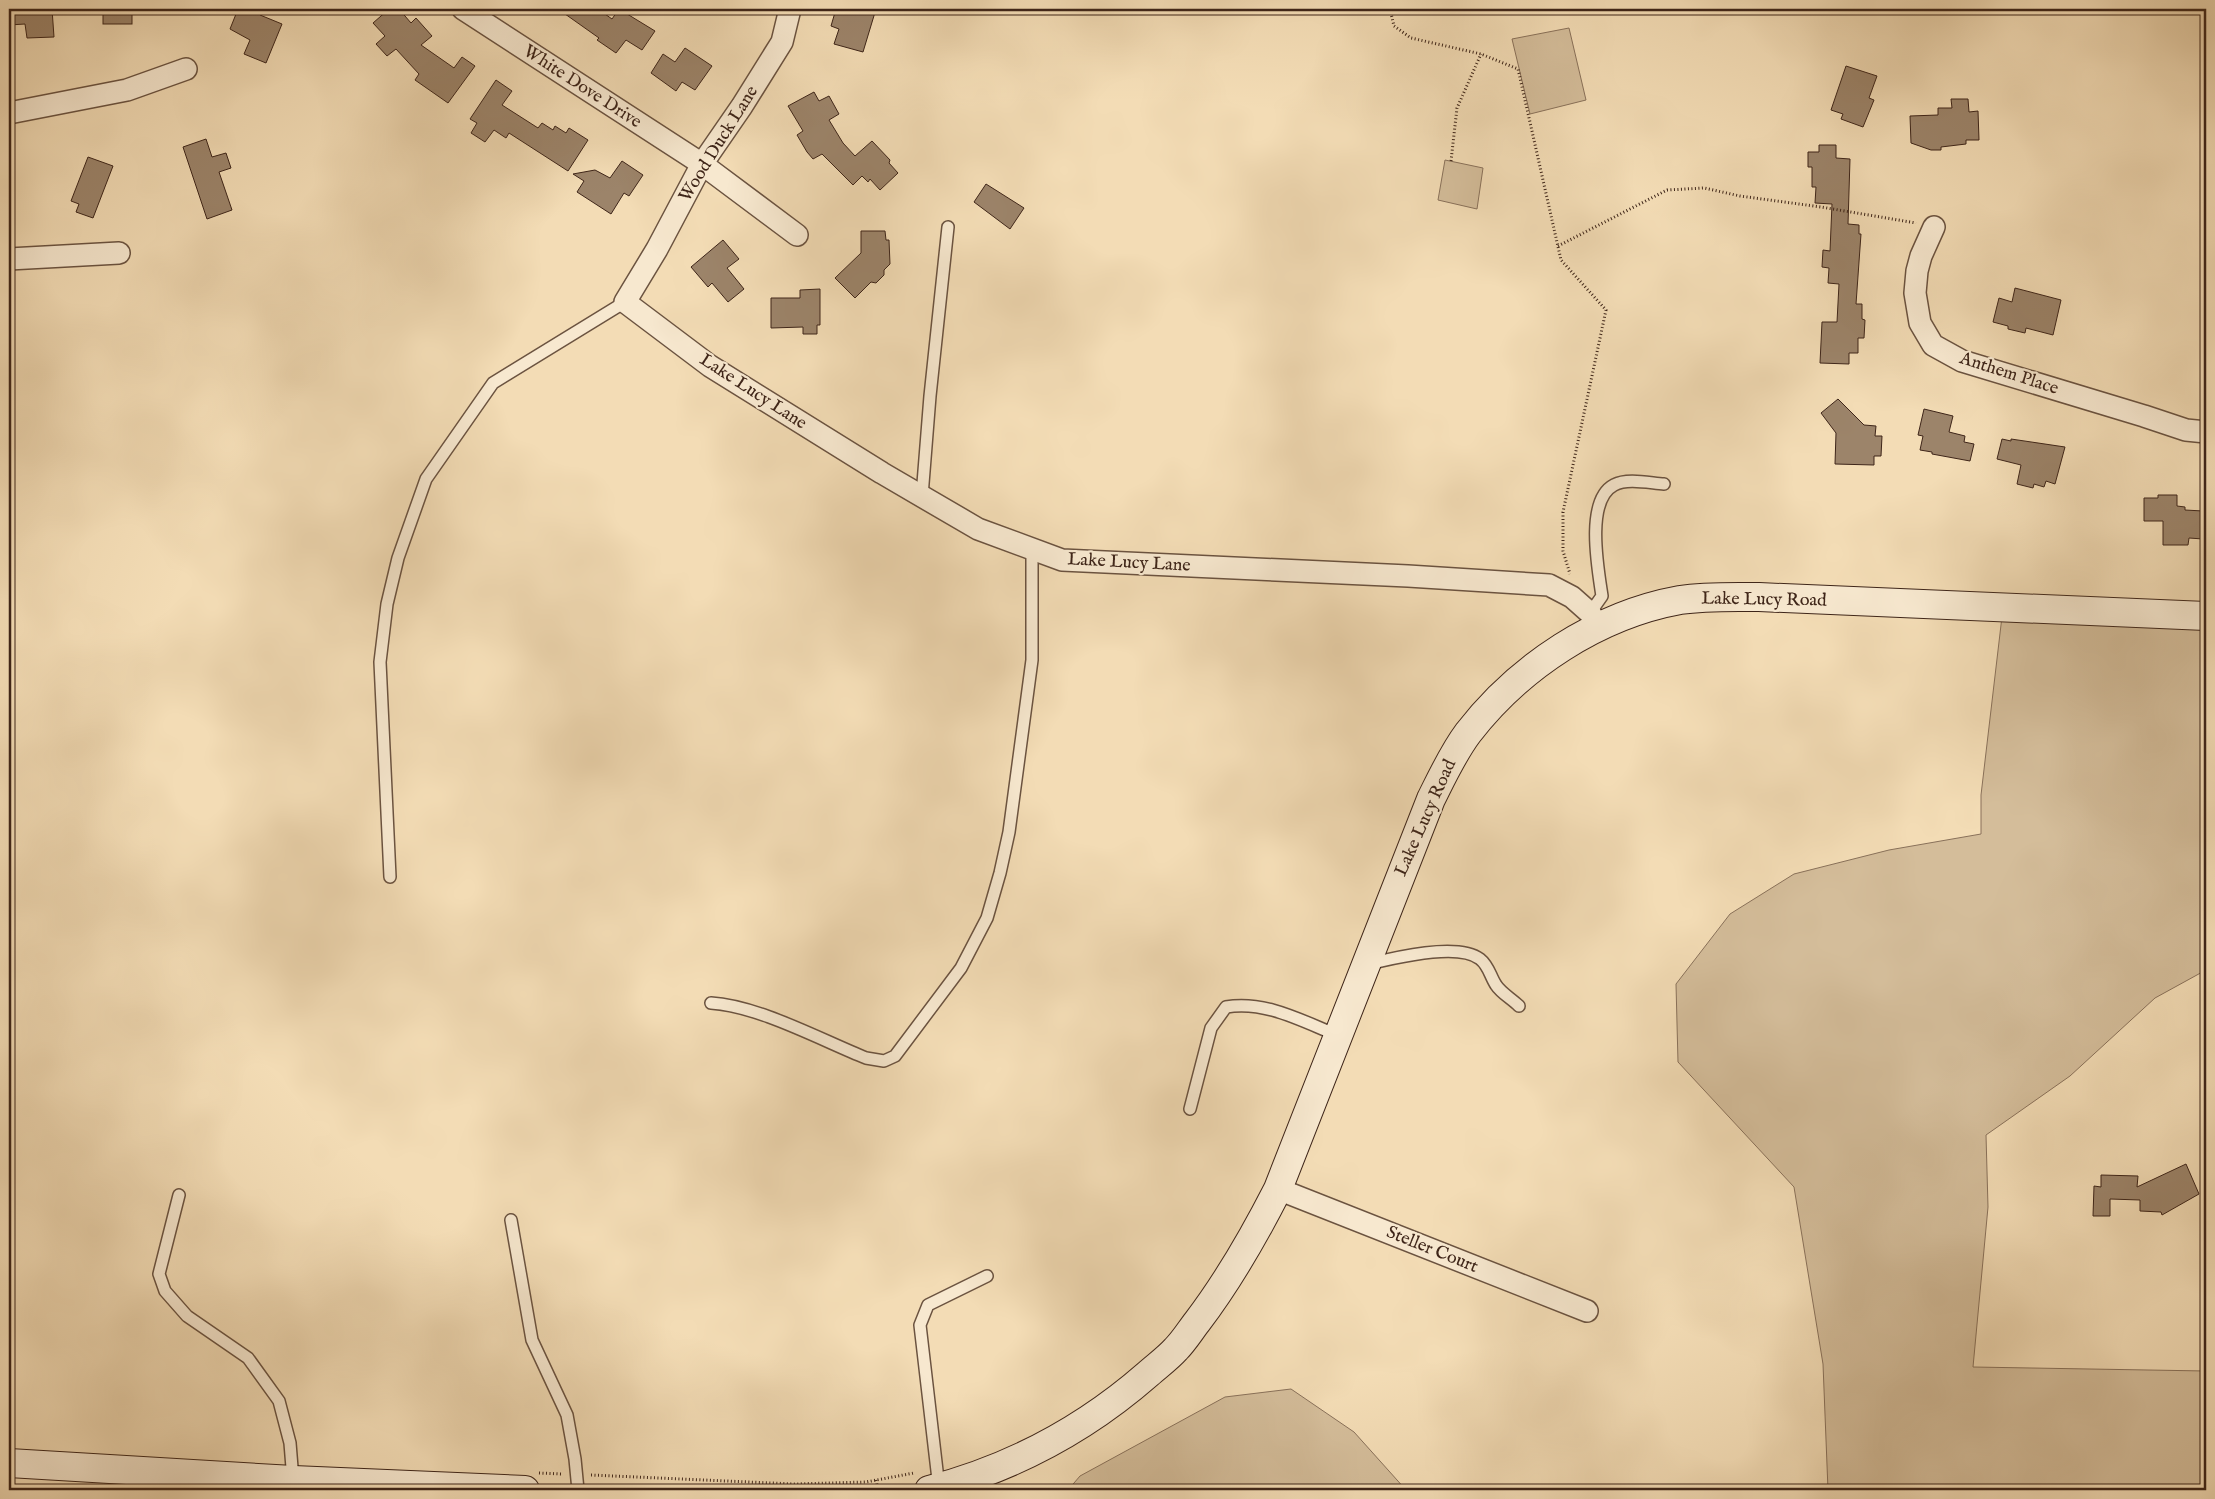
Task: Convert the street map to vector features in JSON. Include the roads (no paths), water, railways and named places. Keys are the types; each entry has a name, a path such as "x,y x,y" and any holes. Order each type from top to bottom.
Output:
{"street":[{"name":"White Dove Drive","path":"464,9 702,164 797,235"},
{"name":"Wood Duck Lane","path":"625,302 657,249 702,164 742,106 782,42 790,9"},
{"path":"9,112 127,90 186,69"},
{"name":"Anthem Place","path":"1934,227 1921,256 1917,271 1915,293 1920,323 1933,345 1962,361 2144,416 2171,426 2206,432"},
{"path":"9,259 119,253"},
{"name":"Lake Lucy Lane","path":"625,302 710,366 922,496 978,529 1062,560 1408,576 1549,585 1572,597 1594,620"},
{"name":"Lake Lucy Road","path":"935,1482 986,1473 1037,1450 1085,1423 1132,1387 1176,1349 1217,1296 1250,1244 1278,1189 1337,1034 1431,800 1447,766 1467,734 1496,700 1594,620 1680,600 1706,597 1759,597 2206,616"},
{"name":"Steller Court","path":"1278,1189 1586,1311"},
{"path":"9,1463 294,1480 527,1481"}],"lane":[{"path":"922,496 930,396 948,227"},
{"path":"390,876 380,662 387,604 398,558 426,479 493,383 625,302"},
{"path":"1594,620 1602,596 1596,554 1596,528 1599,509 1605,491 1615,484 1626,482 1664,484"},
{"path":"711,1003 730,1004 766,1016 866,1058 884,1061 895,1056 961,968 987,918 1009,832 1032,660 1032,548"},
{"path":"1365,965 1415,953 1462,953 1477,957 1487,966 1497,986 1520,1006"},
{"path":"1190,1109 1211,1028 1226,1007 1239,1005 1255,1006 1290,1016 1337,1034"},
{"path":"179,1195 159,1274 165,1291 187,1316 248,1358 279,1401 290,1443 294,1480"},
{"path":"511,1220 532,1340 567,1415 578,1490"},
{"path":"935,1482 920,1325 928,1305 987,1276"}]}
